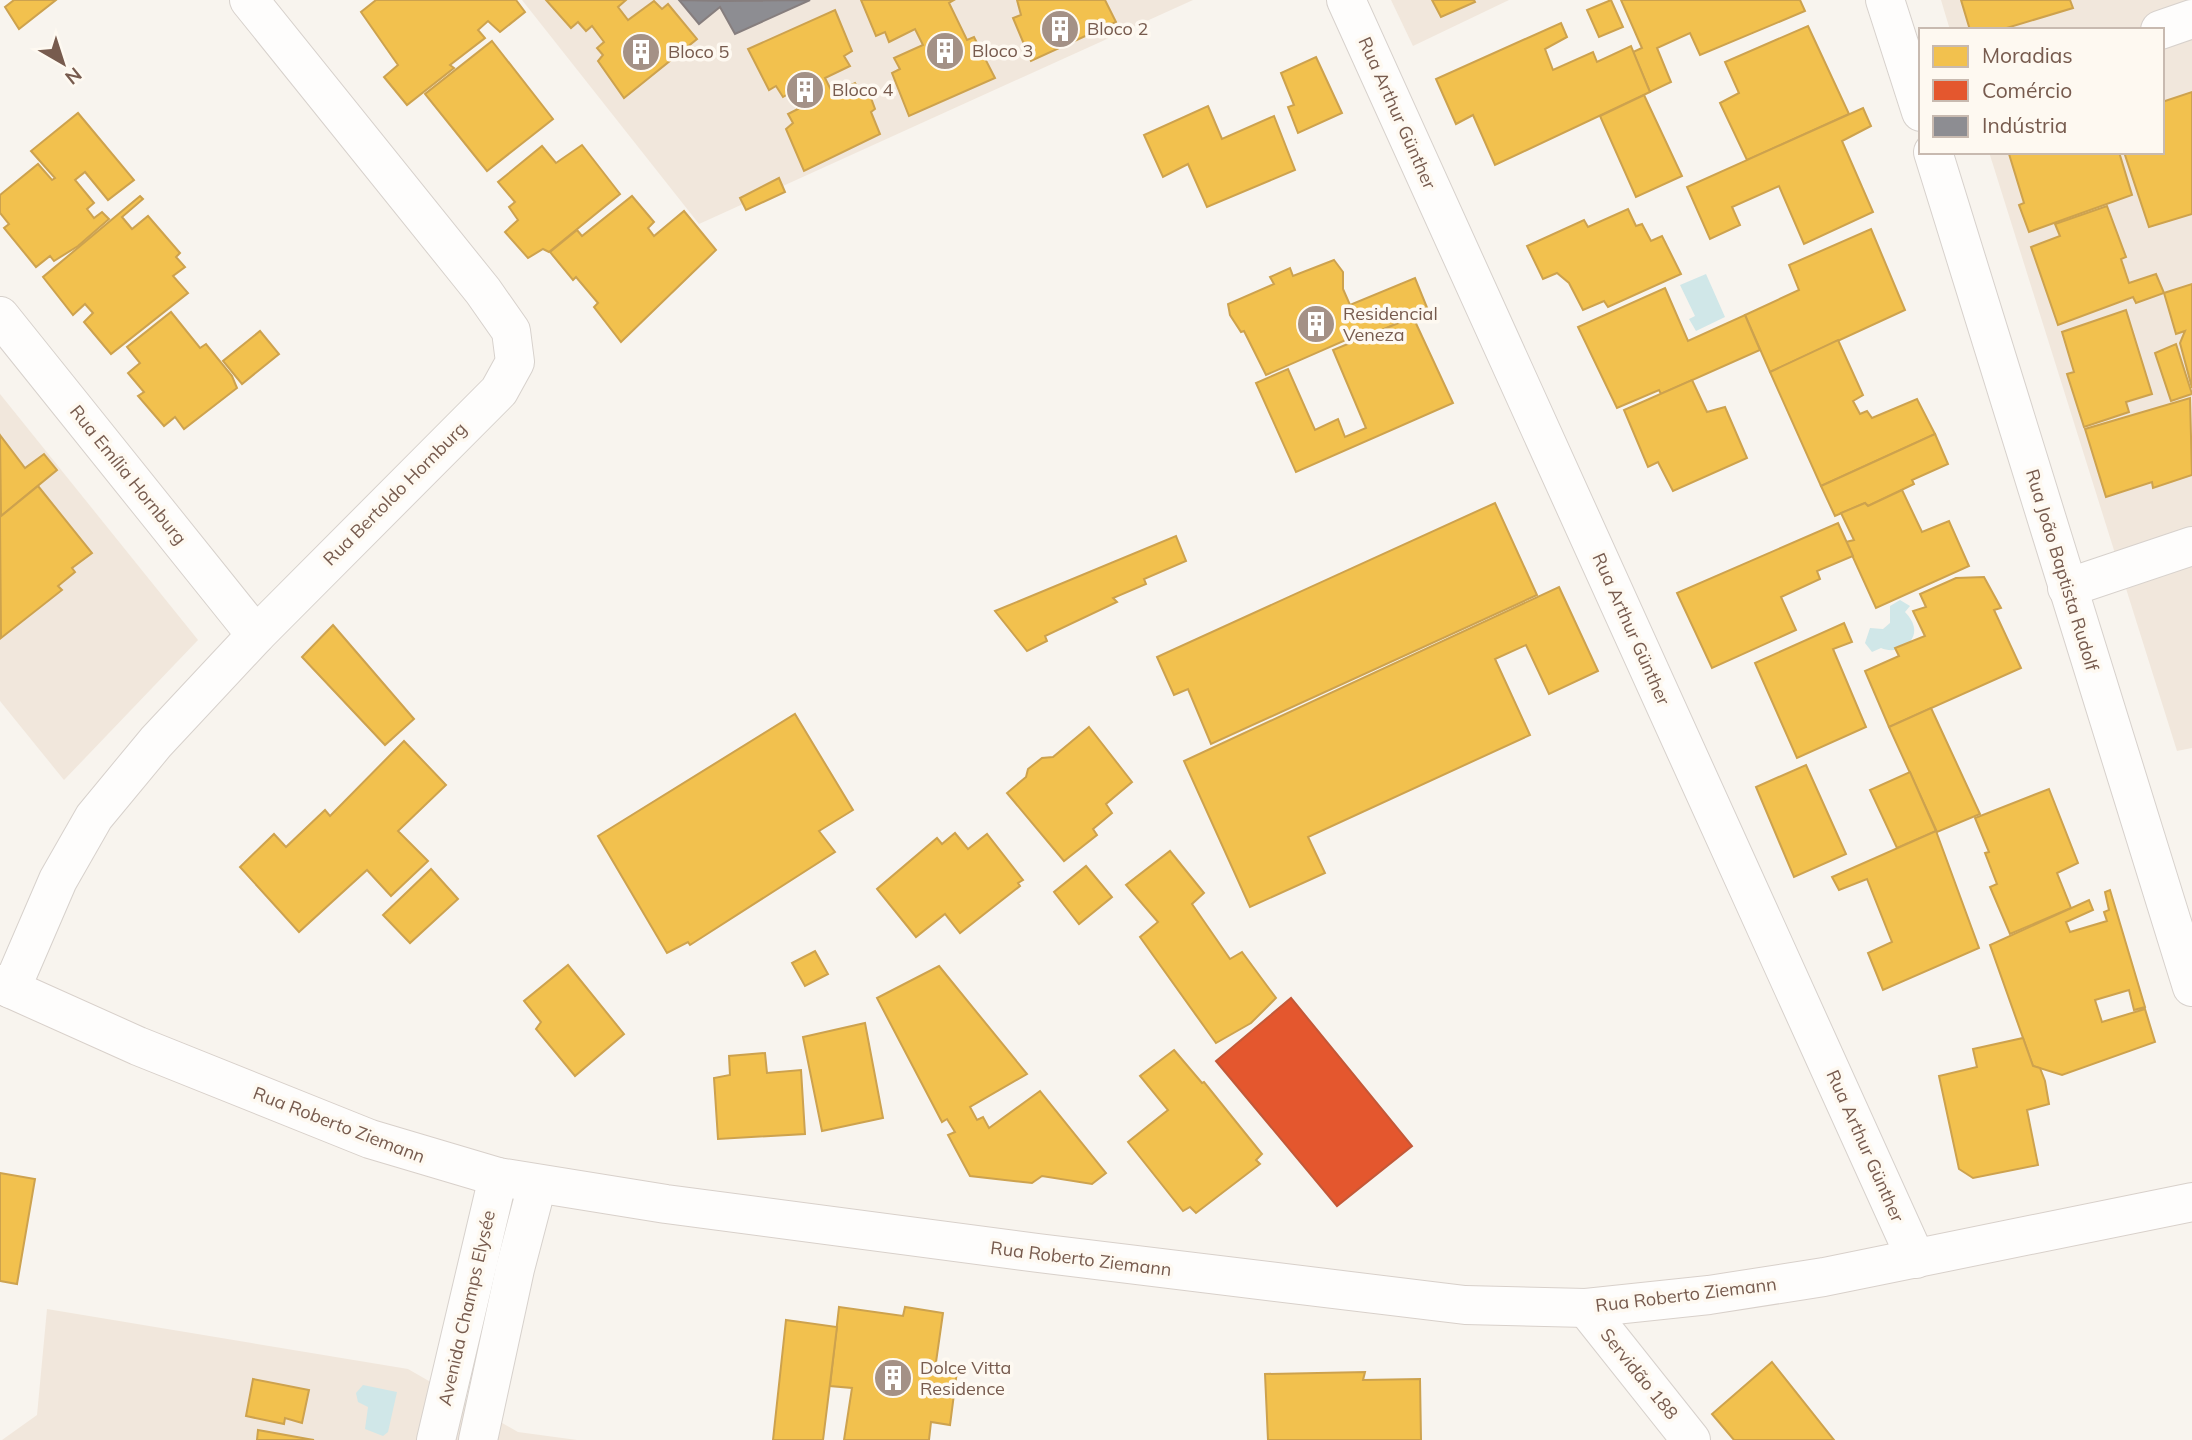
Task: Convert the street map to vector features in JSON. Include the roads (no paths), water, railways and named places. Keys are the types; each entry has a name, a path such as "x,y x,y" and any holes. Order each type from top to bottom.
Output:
{"street":[{"name":"Rua Bertoldo Hornburg","path":"5,986 58,880 94,817 156,742 256,635 499,391 515,362 511,331 483,291 249,0"},
{"name":"Rua Arthur Günther","path":"1346,0 1916,1259"},
{"path":"1885,0 1919,105"},
{"path":"2164,29 2192,19"},
{"name":"Rua João Baptista Rudolf","path":"1934,154 2192,987"},
{"name":"Rua Emília Hornburg","path":"0,316 256,635"},
{"path":"2067,588 2192,546"},
{"name":"Rua Roberto Ziemann","path":"5,986 138,1046 370,1139 498,1177 537,1185 1308,1288 1465,1305 1586,1308 1709,1295 1916,1259 2192,1202"},
{"name":"Avenida Champs Elysée","path":"436,1440 498,1177"},
{"path":"478,1440 514,1269 537,1185"},
{"name":"Servidão 188","path":"1586,1308 1691,1440"}],"place":[{"name":"Bloco 2","path":"1060,29"},
{"name":"Bloco 3","path":"945,51"},
{"name":"Bloco 5","path":"641,52"},
{"name":"Bloco 4","path":"805,90"},
{"name":"Residencial Veneza","path":"1316,324"},
{"name":"Dolce Vitta Residence","path":"893,1378"}]}
